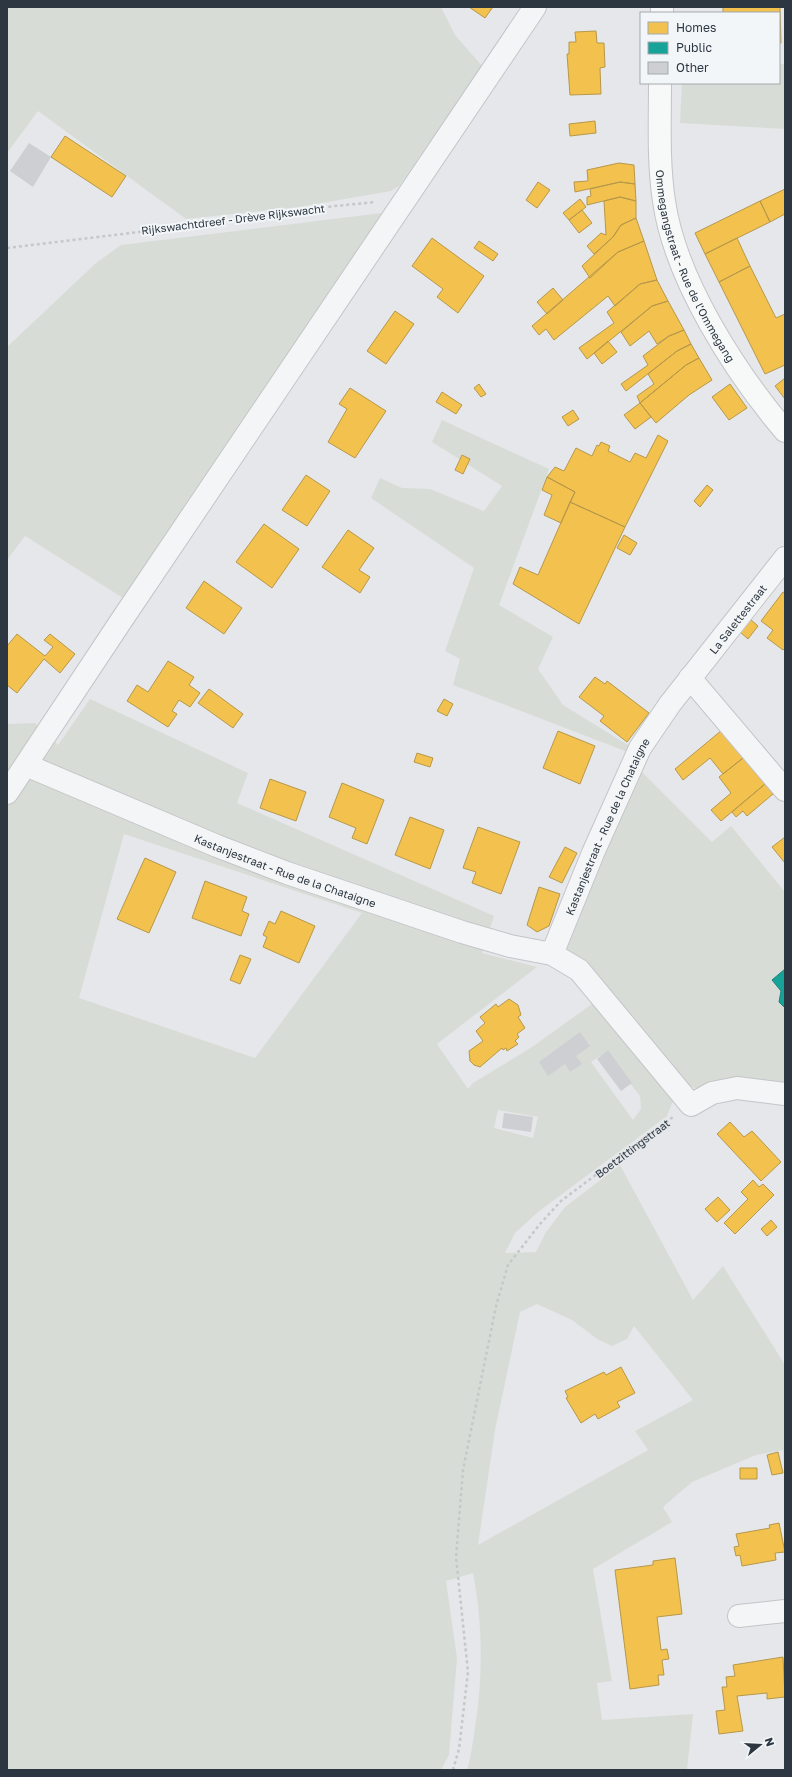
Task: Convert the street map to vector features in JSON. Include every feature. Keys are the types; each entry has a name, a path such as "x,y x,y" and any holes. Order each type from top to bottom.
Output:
{"main road":[{"name":"Ommegangstraat - Rue de l'Ommegang","path":"660,84 660,146 664,201 674,245 692,289 735,366 785,431"}],"street":[{"path":"7,793 400,206 536,7"},
{"name":"La Salettestraat","path":"670,704 785,558"},
{"path":"690,678 785,790"},
{"name":"Kastanjestraat - Rue de la Chataigne","path":"552,954 602,832 640,748 670,704"},
{"name":"Kastanjestraat - Rue de la Chataigne","path":"26,765 155,820 287,873 462,932 510,946 552,954 579,970 691,1105"},
{"path":"691,1105 712,1093 737,1088 785,1094"},
{"path":"739,1616 785,1611"}],"path":[{"name":"Rijkswachtdreef - Drève Rijkswacht","path":"7,248 263,217 375,201 400,206"},
{"name":"Boetzittingstraat","path":"453,1770 458,1749 468,1672 456,1558 463,1470 496,1306 508,1265 540,1224 561,1201 613,1160 691,1105"}],"shaded area":[{"path":"7,7 441,7 455,35 483,67 399,186 391,191 299,207 186,219 38,111 7,153"},
{"path":"780,64 785,64 785,129 680,123 682,84 780,84"},
{"path":"390,212 123,598 25,536 7,560 7,347 96,263 121,245"},
{"path":"442,420 549,469 499,605 553,637 538,669 563,705 631,747 625,751 453,685 460,659 445,651 474,568 371,498 380,478 402,488 430,489 484,511 502,486 432,442"},
{"path":"90,699 248,773 237,803 494,916 482,953 537,967 437,1044 468,1089 473,1083 532,1047 592,1004 667,1091 673,1101 667,1116 538,1212 515,1233 505,1253 536,1252 546,1232 565,1207 620,1165 693,1300 723,1266 785,1365 785,1484 783,1450 756,1455 692,1482 663,1507 672,1522 593,1569 612,1681 597,1683 602,1720 693,1714 687,1770 467,1770 478,1709 481,1670 479,1612 473,1573 446,1581 457,1658 449,1755 441,1770 7,1770 7,724 35,723 58,745","holes":["124,834 362,913 255,1058 79,998","606,1052 640,1096 641,1109 633,1120 591,1062","498,1110 538,1117 533,1138 494,1128","537,1304 572,1320 597,1339 612,1346 627,1339 634,1326 693,1400 635,1431 648,1450 478,1545 495,1430 520,1312"]},
{"path":"640,770 712,842 731,826 785,892 785,969 772,980 781,991 779,1002 785,1008 785,1086 702,1091 685,1084 566,949"}],"building: Homes":[{"path":"469,7 493,7 485,18"},
{"path":"723,7 780,7 781,43 780,12 723,12"},
{"path":"596,31 597,43 604,43 605,67 600,68 601,94 570,95 567,54 569,54 569,42 576,42 575,32"},
{"path":"595,121 596,133 570,136 569,124"},
{"path":"65,136 126,176 112,197 51,157"},
{"path":"619,163 634,165 635,184 620,182 575,192 574,182 588,181 587,170"},
{"path":"538,182 550,190 537,208 526,200"},
{"path":"620,182 635,184 636,201 620,197 587,205 587,197 591,196 590,189"},
{"path":"785,189 785,214 770,222 760,201"},
{"path":"620,197 636,201 636,218 621,225 613,237 594,254 587,246 601,233 606,235 604,201"},
{"path":"580,199 586,207 569,220 563,213"},
{"path":"760,201 770,222 705,254 695,233"},
{"path":"582,210 592,223 579,233 569,220"},
{"path":"636,218 644,241 618,252 590,278 582,266 613,237 621,225"},
{"path":"432,238 484,276 458,313 437,297 443,289 412,266"},
{"path":"737,238 750,266 719,282 705,254"},
{"path":"479,241 498,254 493,261 474,248"},
{"path":"644,241 657,280 640,284 615,306 608,296 554,340 546,329 539,335 532,326 618,252"},
{"path":"750,266 776,318 785,314 785,365 765,374 719,282"},
{"path":"657,280 668,301 652,306 587,359 579,348 614,323 607,312 640,284"},
{"path":"553,288 563,300 547,314 537,302"},
{"path":"668,301 684,330 669,336 657,344 649,331 630,346 621,332 652,306"},
{"path":"395,311 414,324 386,364 367,351"},
{"path":"684,330 691,344 677,351 626,391 621,384 648,365 643,356 669,336"},
{"path":"608,341 617,352 602,364 594,353"},
{"path":"691,344 699,358 686,365 640,403 637,396 654,384 648,374 677,351"},
{"path":"699,358 712,380 689,395 656,423 640,403 686,365"},
{"path":"785,378 785,399 775,386"},
{"path":"479,384 486,394 481,397 474,388"},
{"path":"730,384 747,408 729,420 712,397"},
{"path":"350,388 386,411 355,458 328,442 347,409 339,404"},
{"path":"442,392 462,405 456,414 436,402"},
{"path":"640,403 651,417 635,429 624,415"},
{"path":"573,410 579,419 568,426 562,417"},
{"path":"658,435 668,441 625,527 570,502 575,492 547,477 555,467 564,471 576,448 592,456 597,445 599,446 601,442 610,446 608,451 630,462 635,453 646,458"},
{"path":"462,455 470,459 463,474 455,470"},
{"path":"306,475 330,491 307,526 282,510"},
{"path":"547,477 575,492 561,523 544,515 552,495 542,490"},
{"path":"707,485 713,490 700,507 694,501"},
{"path":"570,502 625,527 579,624 513,584 520,567 538,575"},
{"path":"264,524 299,549 272,588 236,562"},
{"path":"348,530 374,548 359,570 370,577 360,593 322,567"},
{"path":"624,535 637,543 630,555 617,548"},
{"path":"204,581 242,608 224,634 186,608"},
{"path":"783,592 785,593 785,648 783,650 767,638 773,630 761,621"},
{"path":"750,619 758,626 748,639 739,631"},
{"path":"17,634 45,656 53,647 44,640 50,634 75,654 60,673 44,659 17,693 7,685 7,646"},
{"path":"168,661 194,677 189,685 200,693 190,707 179,700 172,711 177,714 168,727 127,701 137,685 148,692"},
{"path":"595,677 605,684 607,681 649,713 627,742 600,721 604,716 579,697"},
{"path":"209,689 243,714 233,728 198,703"},
{"path":"444,699 453,704 447,716 437,711"},
{"path":"722,730 743,758 723,774 710,758 683,780 675,769"},
{"path":"558,731 595,746 580,784 543,768"},
{"path":"417,753 433,758 430,767 414,762"},
{"path":"743,758 765,784 721,821 711,810 731,793 719,777"},
{"path":"270,779 306,792 296,821 260,808"},
{"path":"342,783 384,800 367,844 352,838 356,828 329,817"},
{"path":"765,784 773,794 747,816 743,811 736,817 732,812"},
{"path":"410,817 444,830 430,869 395,855"},
{"path":"478,827 520,842 501,894 472,883 476,872 463,868"},
{"path":"785,837 785,863 772,847"},
{"path":"565,847 577,853 562,883 549,877"},
{"path":"145,858 176,872 149,933 117,919"},
{"path":"205,881 247,897 242,911 249,914 241,936 192,918"},
{"path":"539,887 560,894 549,926 537,932 527,925"},
{"path":"281,911 315,926 299,963 263,947 267,937 263,935 269,921 275,924"},
{"path":"240,955 251,959 240,984 230,980"},
{"path":"509,999 518,1005 521,1015 518,1017 525,1028 517,1034 519,1037 515,1041 518,1044 507,1051 506,1048 503,1050 502,1048 480,1067 474,1065 470,1061 469,1051 483,1041 476,1031 485,1023 480,1017 496,1004 498,1007"},
{"path":"730,1122 744,1137 752,1131 781,1162 761,1181 717,1134"},
{"path":"753,1180 759,1187 763,1184 774,1195 735,1234 724,1223 748,1199 741,1192"},
{"path":"718,1197 730,1210 717,1222 705,1209"},
{"path":"771,1220 777,1227 767,1236 761,1229"},
{"path":"621,1367 635,1393 617,1402 620,1407 598,1419 595,1414 581,1423 566,1398 568,1397 565,1391 604,1372 606,1375"},
{"path":"778,1452 783,1473 772,1475 767,1455"},
{"path":"740,1468 757,1468 757,1479 740,1479"},
{"path":"779,1523 785,1552 775,1553 776,1560 742,1566 740,1555 736,1556 734,1547 739,1546 736,1534 770,1528 769,1525"},
{"path":"675,1558 682,1614 657,1617 661,1650 667,1649 669,1659 662,1660 664,1675 658,1675 659,1685 630,1689 615,1570 653,1565 653,1561"},
{"path":"783,1657 785,1697 767,1699 767,1693 737,1696 743,1731 719,1734 716,1711 725,1710 722,1687 727,1687 726,1677 735,1676 733,1665"}],"building: Public":[{"path":"785,969 785,1008 779,1002 781,991 772,980"}],"building: Other":[{"path":"29,143 51,157 33,187 10,171"},
{"path":"580,1032 590,1046 576,1056 582,1064 570,1072 565,1064 548,1076 539,1062"},
{"path":"608,1050 632,1083 621,1091 597,1059"},
{"path":"504,1113 533,1117 531,1132 502,1128"}]}
